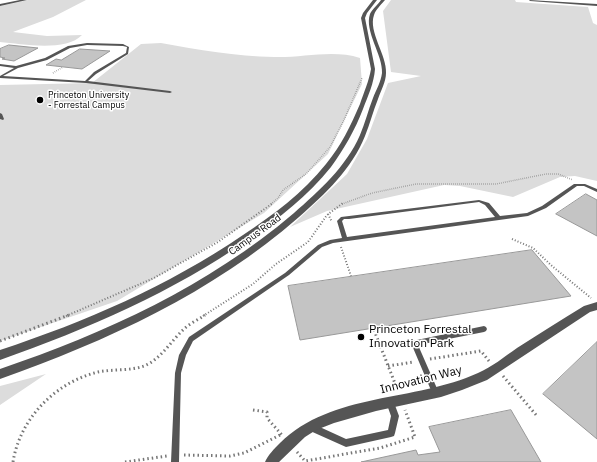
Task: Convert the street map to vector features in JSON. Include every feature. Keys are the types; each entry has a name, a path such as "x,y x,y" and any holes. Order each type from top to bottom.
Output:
{"street":[{"path":"0,5 25,0"},
{"name":"Campus Road","path":"0,356 71,330 136,300 205,264 251,235 289,205 318,178 339,151 352,128 372,77 372,62 363,18 375,0"},
{"name":"Campus Road","path":"0,374 64,351 159,306 210,278 257,248 289,223 319,194 340,172 358,145 382,80 384,68 371,21 373,13 383,0"},
{"name":"Innovation Way","path":"271,462 289,443 310,427 337,416 390,402 435,393 483,376 587,309 594,302"}],"lane":[{"path":"530,0 597,5"},
{"path":"0,77 18,67 46,59 74,45 116,45 128,47 127,53 96,73 86,82"},
{"path":"0,65 18,67"},
{"path":"0,77 86,82 170,92"},
{"path":"0,114 2,119"},
{"path":"175,459 178,373 180,361 191,339 287,274 320,246 325,243 534,212 544,207 576,184 585,185 597,191"},
{"path":"345,240 339,221 348,217 479,201 487,204 499,218"},
{"path":"435,393 414,343 484,329"},
{"path":"310,427 346,443 391,433 395,416 390,402"}],"path":[{"path":"0,341 83,310 154,278 218,242 267,208 278,198 283,190 306,174 330,147 364,75"},
{"path":"512,239 534,248 552,266 594,302"},
{"path":"125,462 152,457 175,459 230,456 244,453 281,434"},
{"path":"152,457 152,462"},
{"path":"329,457 330,462"}],"shaded area":[{"path":"28,0 86,0 53,17 13,32 47,36 82,35 66,44 55,45 43,46 0,42 0,6"},
{"path":"391,0 515,0 516,2 588,7 593,23 597,25 597,181 575,176 560,177 513,197 460,186 444,185 327,211 290,227 347,174 367,139 388,83 421,76 391,72 383,11"},
{"path":"161,43 217,52 260,56 285,57 328,54 350,55 360,58 362,84 328,154 264,213 117,301 0,341 0,85 92,83 141,44"},
{"path":"46,374 0,405 0,386"}],"building":[{"path":"9,45 38,48 14,61 2,59 5,58 0,57 0,49"},
{"path":"80,49 110,51 82,69 46,65 56,59 61,60"},
{"path":"586,194 597,200 597,236 556,214"},
{"path":"532,250 571,296 300,340 288,286"},
{"path":"597,342 597,439 543,394"},
{"path":"511,410 541,462 361,462 416,450 418,455 440,452 429,427"}],"place":[{"name":"Princeton University - Forrestal Campus","path":"40,100"},
{"name":"Princeton Forrestal Innovation Park","path":"361,337"}]}
